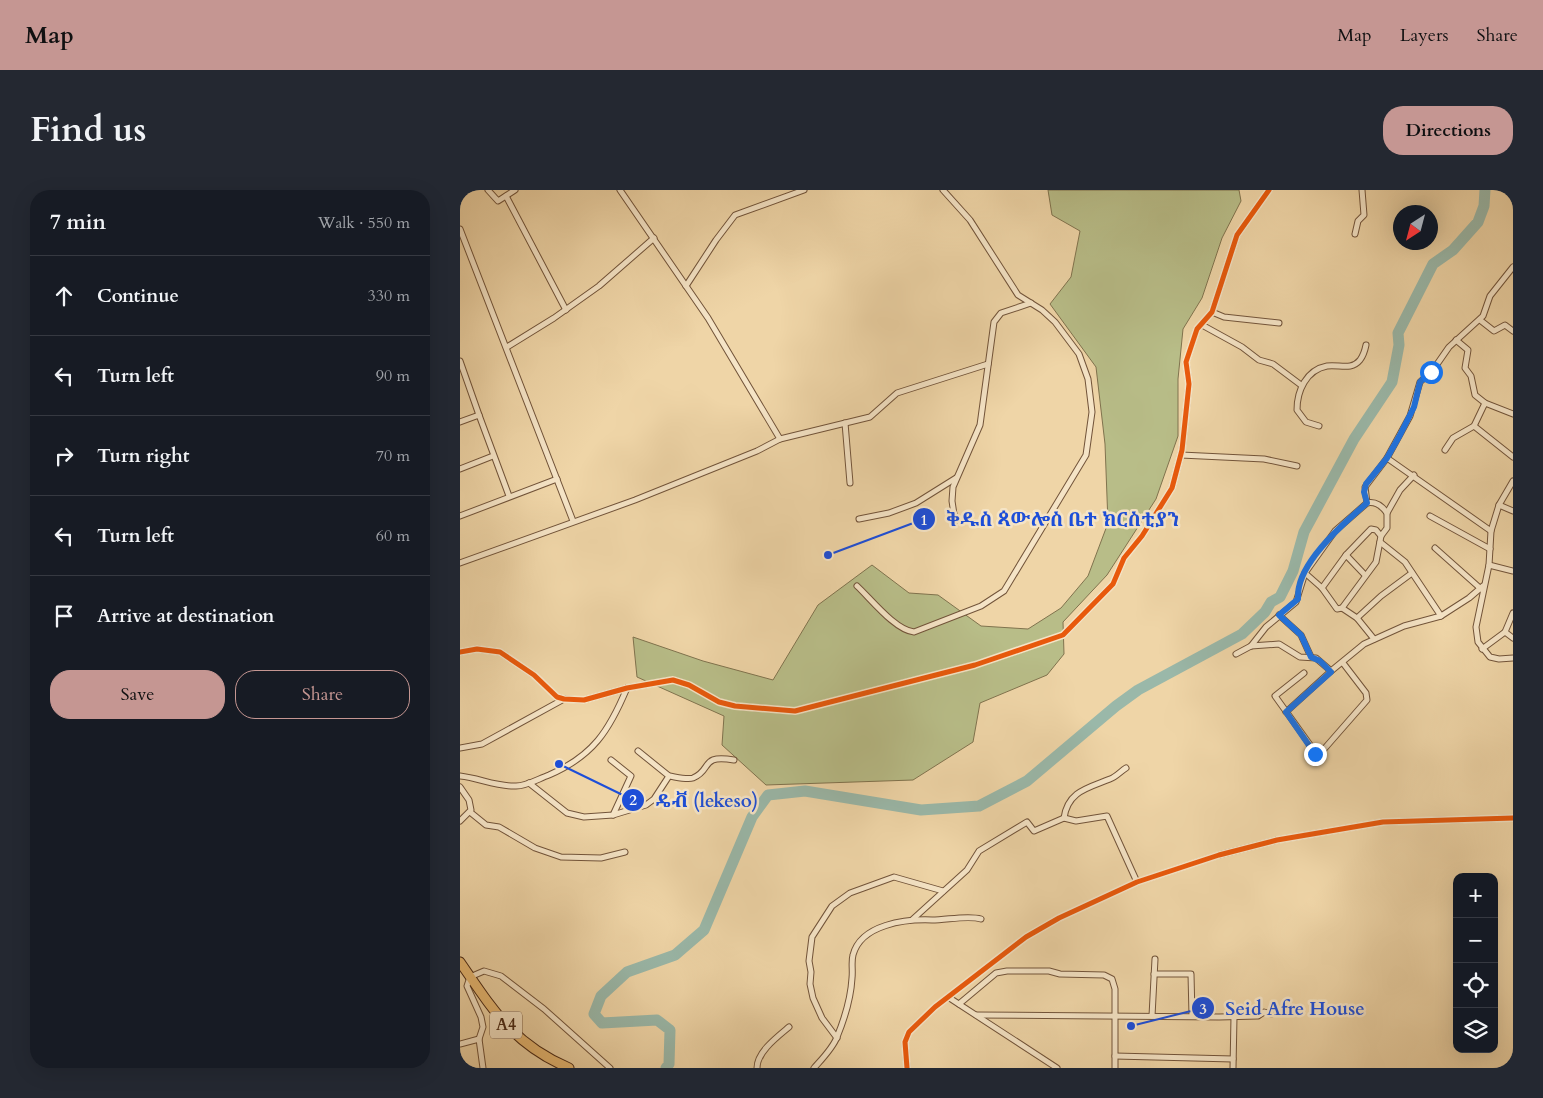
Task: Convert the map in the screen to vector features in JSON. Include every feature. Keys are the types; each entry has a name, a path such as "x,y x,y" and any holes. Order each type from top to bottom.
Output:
{"main road":[{"name":"A4","path":"460,962 490,1006 516,1036 540,1054 569,1068"}],"street":[{"path":"488,190 496,200 500,201 515,190"},
{"path":"620,190 686,286 780,438"},
{"path":"686,286 716,240 735,216 804,190"},
{"path":"857,586 898,626 903,630 914,632 982,606 1000,594 1086,455 1092,412 1088,379 1079,354 1055,322 1042,310 1018,295 970,220 943,190"},
{"path":"460,652 477,649 500,652 534,675 557,697 564,699 584,700 658,681 680,681 719,702 735,706 794,712 975,665 1063,635 1112,584 1124,558 1142,536 1172,488 1181,454 1189,384 1186,362 1198,329 1212,312 1237,236 1269,190"},
{"path":"1355,234 1358,221 1364,215 1362,190"},
{"path":"506,196 566,310"},
{"path":"460,229 573,521"},
{"path":"507,347 566,310 599,286 654,238"},
{"path":"1367,503 1365,487 1387,458 1410,416 1420,382 1433,370 1442,354 1480,320 1486,310 1490,296 1513,267"},
{"path":"955,521 952,501 957,477 980,425 990,338 996,317 1000,313 1030,303"},
{"path":"1212,312 1224,317 1279,323"},
{"path":"1480,320 1494,332 1505,325 1513,331"},
{"path":"1202,325 1242,347 1259,360 1274,364 1301,385"},
{"path":"1456,340 1468,350 1465,368 1470,376 1475,396 1485,403 1513,414"},
{"path":"1319,426 1306,422 1296,410 1301,385 1321,368 1330,366 1346,367 1356,363 1361,359 1366,346"},
{"path":"460,361 493,456 510,496"},
{"path":"460,563 687,479 757,451 780,438 870,416 897,393 988,364"},
{"path":"1445,450 1453,438 1474,426 1485,403"},
{"path":"460,422 479,415"},
{"path":"845,423 850,483"},
{"path":"1474,426 1513,457"},
{"path":"1181,454 1264,459 1297,466"},
{"path":"460,469 493,456"},
{"path":"1387,458 1414,475 1491,531"},
{"path":"1342,608 1376,562 1381,539 1387,528 1387,513 1400,490 1414,475"},
{"path":"859,519 916,503 957,477"},
{"path":"460,516 557,479"},
{"path":"1513,481 1499,505 1491,531 1489,565 1482,586 1476,627 1476,636 1482,649 1490,657 1498,659 1513,658"},
{"path":"1251,646 1252,642 1279,615 1298,599 1298,588 1305,573 1336,531 1367,503 1372,502 1379,505 1387,513"},
{"path":"1499,505 1513,511"},
{"path":"1430,516 1490,549"},
{"path":"1322,588 1346,555 1371,529 1376,530 1381,539 1405,562 1441,616"},
{"path":"1435,548 1482,586"},
{"path":"1346,555 1365,575"},
{"path":"1489,565 1513,571"},
{"path":"1305,573 1322,588 1337,609 1342,608 1357,618 1374,639"},
{"path":"1357,618 1381,596 1412,573"},
{"path":"1286,712 1364,644 1404,626 1441,616 1482,586"},
{"path":"1482,649 1505,632 1513,613"},
{"path":"1279,615 1301,635 1311,657"},
{"path":"1505,632 1513,638"},
{"path":"1236,654 1251,646 1279,644 1300,657 1311,657 1320,661 1331,672"},
{"path":"1304,673 1275,695 1275,698 1315,754 1320,754 1367,700 1366,693 1343,663"},
{"path":"460,776 502,785 517,786 559,771 588,752 611,725 627,688"},
{"path":"460,748 482,744 564,699"},
{"path":"638,751 669,776 690,779 695,777 710,761 719,758 734,760"},
{"path":"611,760 632,776 613,815"},
{"path":"1064,818 1066,809 1081,790 1112,779 1126,768"},
{"path":"529,783 567,813 584,817 613,815 650,802 669,776"},
{"path":"460,787 469,800 470,812 486,824 499,827 535,848 561,857 601,858 625,852"},
{"path":"460,821 470,812"},
{"path":"913,919 967,870 979,851 1027,822 1034,831 1064,818 1076,821 1107,816 1137,882"},
{"path":"907,1068 905,1042 909,1032 948,997 1026,937 1059,918 1137,882 1219,855 1277,840 1383,822 1513,818"},
{"path":"837,1038 822,1018 814,998 810,984 812,972 809,961 812,937 832,906 850,893 894,877 944,891"},
{"path":"814,1068 837,1038 852,978 852,961 855,949 869,933 882,927 913,919 957,920 973,916 981,919"},
{"path":"1152,1016 1155,959"},
{"path":"483,1068 479,1039 483,1027 478,1009 467,990 470,977 484,971 501,976 544,1009 610,1068"},
{"path":"959,1004 996,973 1050,971 1060,974 1104,975 1112,979 1115,986 1115,1068"},
{"path":"1154,974 1191,974 1192,1016"},
{"path":"948,997 1057,1068"},
{"path":"976,1014 1234,1017 1258,1016 1264,1012 1272,1014"},
{"path":"1233,1068 1234,1017"},
{"path":"757,1068 757,1062 764,1051 789,1027"},
{"path":"460,1044 479,1039"},
{"path":"1115,1056 1232,1059"}],"green space":[{"path":"1048,190 1239,190 1241,201 1222,238 1202,298 1183,329 1178,379 1178,436 1156,499 1107,575 1063,622 1064,654 1047,675 980,703 973,742 913,780 766,785 722,745 724,716 637,677 633,637 703,661 773,680 818,605 872,565 909,593 938,595 981,626 1028,629 1061,608 1088,576 1108,523 1105,444 1096,367 1050,304 1071,277 1080,231 1052,215"}],"waterway":[{"path":"666,1068 669,1064 670,1030 657,1020 602,1023 594,1014 601,996 627,972 675,955 704,930 752,817 768,795 805,791 921,810 979,806 1027,781 1116,706 1138,690 1242,634 1265,612 1271,602 1280,597 1293,571 1304,532 1354,439 1392,382 1399,345 1398,333 1433,264 1453,250 1478,222 1484,206 1485,190"}],"cycle path":[{"path":"460,652 477,649 500,652 534,675 557,697 564,699 584,700 627,688 673,680 689,685 719,702 735,706 795,711 975,665 1063,635 1113,584 1124,558 1142,536 1172,488 1182,450 1189,384 1186,362 1197,329 1212,312 1237,235 1269,190"},
{"path":"907,1068 905,1042 909,1032 935,1007 1026,937 1059,918 1137,882 1219,855 1277,840 1383,822 1513,818"}],"place":[{"name":"ቅዱስ ጳውሎስ ቤተ ክርስቲያን","path":"828,555"},
{"name":"ዴቭ (lekeso)","path":"559,764"},
{"name":"Seid Afre House","path":"1131,1026"}],"route":[{"path":"1315,754 1286,712 1331,672 1316,658 1311,657 1301,635 1279,615 1298,599 1298,588 1305,573 1319,552 1344,521 1367,503 1364,496 1366,484 1387,458 1414,407 1420,382 1431,372"}]}
